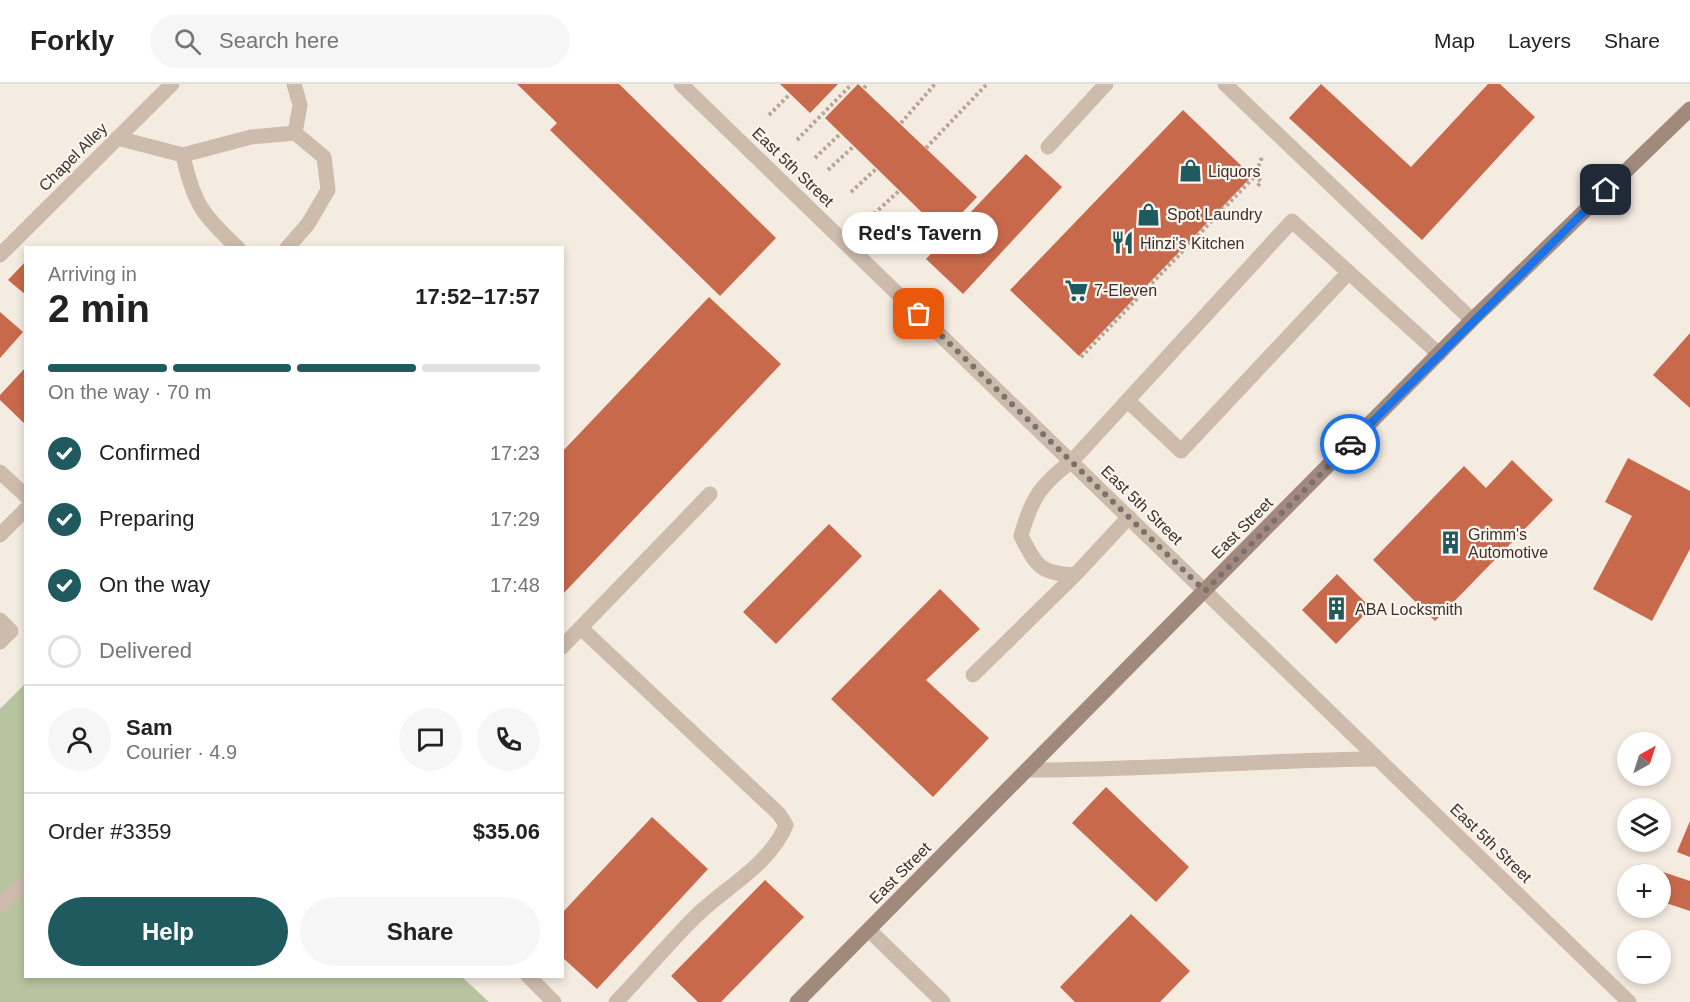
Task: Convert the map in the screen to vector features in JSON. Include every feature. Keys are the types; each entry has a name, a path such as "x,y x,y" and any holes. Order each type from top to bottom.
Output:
{"main road":[{"name":"East Street","path":"798,1002 1472,320 1690,109"}],"street":[{"name":"Chapel Alley","path":"0,255 172,84"},
{"path":"294,84 300,105 295,133"},
{"name":"East 5th Street","path":"681,84 1629,1002"},
{"path":"1048,147 1106,84"},
{"path":"1224,84 1472,320"},
{"path":"117,138 183,155 251,136 295,133 324,157 328,190 308,224 289,246"},
{"path":"183,155 190,190 212,224 236,246"},
{"path":"1075,575 1049,573 1032,557 1021,536 1029,508 1038,493 1051,477 1072,461 1292,221 1439,354"},
{"path":"1128,401 1181,451 1349,272"},
{"path":"0,472 24,494"},
{"path":"564,645 710,494"},
{"path":"0,535 24,511"},
{"path":"973,675 1075,575 1129,517"},
{"path":"0,620 11,631 0,642"},
{"path":"581,628 770,804 786,825 782,836 768,852 737,883 697,915 616,1002"},
{"path":"1028,770 1120,770 1280,760 1378,759"},
{"path":"0,905 24,883"},
{"path":"869,930 941,1001"},
{"path":"530,978 554,1002"}],"path":[{"path":"796,140 852,84"},
{"path":"901,123 934,84"},
{"path":"926,148 987,84"},
{"path":"769,115 790,94"},
{"path":"815,158 841,133"},
{"path":"828,170 854,146"},
{"path":"851,192 877,168"},
{"path":"1081,357 1255,176"},
{"path":"874,214 900,190"},
{"path":"898,238 926,216"}],"green space":[{"path":"24,685 24,978 463,978 489,1002 0,1002 0,709"}],"building":[{"path":"517,84 619,84 776,238 720,296 550,130 557,123"},
{"path":"780,84 838,84 810,113"},
{"path":"858,84 977,197 943,233 825,118"},
{"path":"1321,84 1411,167 1488,84 1500,84 1535,117 1422,240 1289,118"},
{"path":"1183,110 1252,176 1079,356 1010,290"},
{"path":"1026,154 1062,187 963,294 926,259"},
{"path":"24,263 24,293 8,280"},
{"path":"709,297 781,364 564,593 564,450"},
{"path":"0,312 23,332 0,358"},
{"path":"1690,333 1690,408 1653,375"},
{"path":"24,369 24,423 0,400 0,395"},
{"path":"1628,458 1690,491 1690,549 1652,621 1593,589 1632,516 1605,502"},
{"name":"Grimm's Automotive","path":"1512,460 1553,500 1435,621 1373,560 1464,466 1486,488"},
{"path":"829,524 862,556 776,644 743,612"},
{"name":"ABA Locksmith","path":"1337,574 1371,608 1336,644 1302,610"},
{"path":"940,589 980,629 926,680 989,738 933,797 831,699"},
{"path":"1106,787 1189,867 1156,902 1072,823"},
{"path":"652,817 708,869 597,989 564,959 564,911"},
{"path":"1690,821 1690,857 1677,852"},
{"path":"1671,875 1690,881 1690,911 1671,905"},
{"path":"765,880 804,917 721,1002 698,1002 671,976"},
{"path":"1131,914 1190,971 1160,1002 1075,1002 1060,987"}],"way so far":[{"path":"919,314 1205,591 1350,444"}],"place":[{"name":"Liquors","path":"1190,171"},
{"name":"Spot Laundry","path":"1149,214"},
{"name":"Hinzi's Kitchen","path":"1122,243"},
{"name":"7-Eleven","path":"1076,290"},
{"name":"Red's Tavern","path":"919,314"},
{"name":"Grimm's Automotive","path":"1450,543"},
{"name":"ABA Locksmith","path":"1337,609"}],"route":[{"path":"1350,444 1472,320 1606,190"}]}
